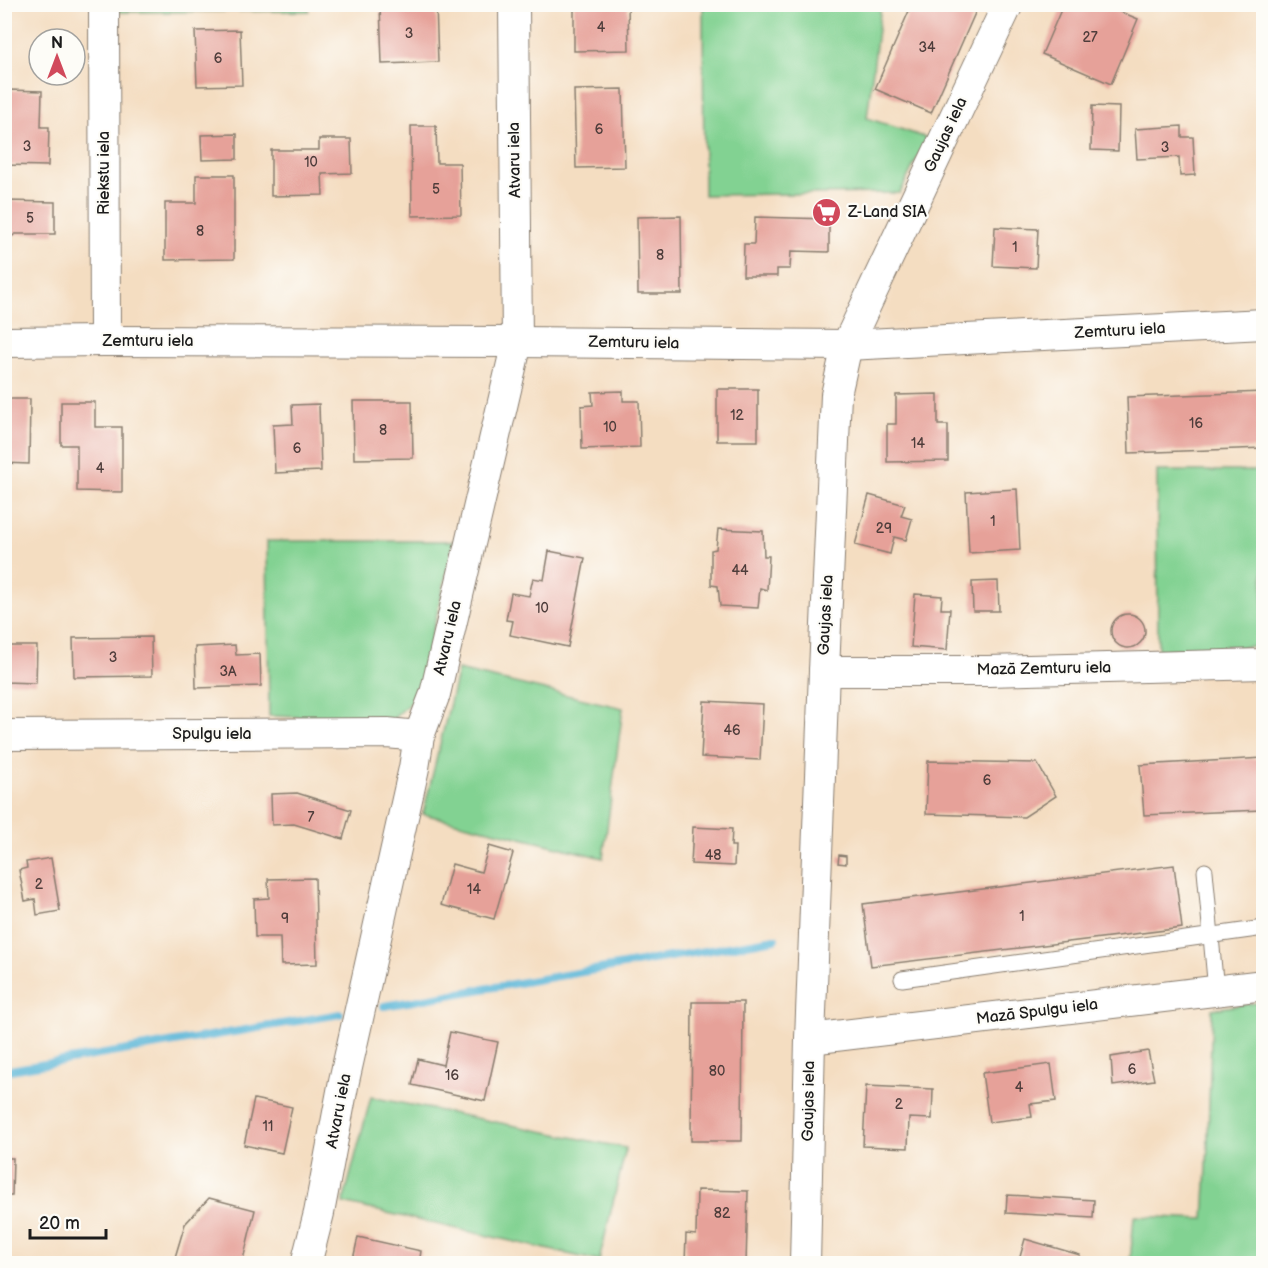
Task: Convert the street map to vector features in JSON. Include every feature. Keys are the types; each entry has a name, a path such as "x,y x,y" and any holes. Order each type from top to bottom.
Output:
{"street":[{"name":"Riekstu iela","path":"104,4 105,341"},
{"name":"Atvaru iela","path":"306,1263 321,1204 344,1081 414,768 419,736 435,694 517,342 514,4"},
{"name":"Gaujas iela","path":"806,1263 810,1039 836,396 847,345 1008,4"},
{"name":"Zemturu iela","path":"4,342 517,342 847,345 1263,324"},
{"name":"Mazā Zemturu iela","path":"824,671 1000,670 1263,664"},
{"name":"Spulgu iela","path":"4,735 387,733 419,736"},
{"name":"Mazā Spulgu iela","path":"810,1039 1263,985"}],"lane":[{"path":"1205,872 1216,991"},
{"path":"902,979 1263,928"}],"green space":[{"path":"309,4 309,11 118,12 118,5"},
{"path":"703,5 881,5 867,118 927,138 900,193 704,195"},
{"path":"1157,471 1263,471 1263,646 1158,650"},
{"path":"267,541 454,541 418,695 392,720 269,716"},
{"path":"458,670 623,708 603,858 423,814"},
{"path":"1263,1002 1263,1263 1130,1263 1134,1216 1204,1219 1212,1009"},
{"path":"371,1097 626,1148 599,1261 343,1203"}],"building":[{"path":"380,4 436,4 438,62 382,64"},
{"path":"574,4 628,4 629,50 574,51"},
{"path":"912,4 979,4 931,113 875,89"},
{"path":"1063,5 1104,5 1138,19 1111,84 1042,54"},
{"path":"240,30 242,85 197,86 195,31"},
{"path":"623,89 625,167 576,168 574,90"},
{"path":"8,90 42,91 41,127 49,127 48,166 4,165 4,117 7,117"},
{"path":"1092,106 1119,107 1118,151 1091,150"},
{"path":"411,126 436,126 437,163 460,163 461,215 412,216"},
{"path":"1182,126 1182,137 1193,137 1195,175 1180,176 1179,157 1137,159 1135,129"},
{"path":"237,134 237,159 202,160 201,135"},
{"path":"319,139 351,139 352,173 322,174 323,195 271,196 271,150 319,150"},
{"path":"196,175 234,175 234,259 165,260 165,203 196,203"},
{"path":"4,201 55,202 55,234 15,234 4,244"},
{"path":"681,216 682,294 638,294 637,217"},
{"path":"755,217 829,219 829,252 791,251 790,269 777,269 777,276 743,276 744,244 754,244"},
{"path":"995,227 1038,229 1036,268 993,266"},
{"path":"717,389 758,389 758,441 717,441"},
{"path":"623,391 623,401 639,401 640,447 582,449 581,406 593,405 592,392"},
{"path":"1264,392 1264,448 1129,453 1127,397"},
{"path":"938,394 938,425 948,425 948,461 887,462 887,424 896,424 896,395"},
{"path":"4,399 30,399 29,464 4,463"},
{"path":"353,401 412,401 413,458 354,459"},
{"path":"61,402 95,402 95,427 122,427 122,492 77,491 77,445 61,445"},
{"path":"319,404 321,471 275,473 273,425 293,424 292,405"},
{"path":"1017,489 1020,550 969,553 966,492"},
{"path":"869,495 905,505 901,516 912,519 906,540 894,537 890,554 855,545"},
{"path":"718,529 763,531 764,556 769,556 767,590 760,588 758,608 720,606 718,586 711,585 711,550 716,549"},
{"path":"549,551 585,558 568,647 510,635 513,621 506,620 511,593 529,596 533,578 544,580"},
{"path":"998,581 999,611 973,611 972,582"},
{"path":"915,594 942,596 941,609 950,609 947,650 911,647"},
{"path":"1128,614 1140,619 1145,631 1140,643 1128,648 1116,643 1111,631 1116,619"},
{"path":"4,630 9,630 9,646 37,646 36,683 4,682"},
{"path":"151,637 152,676 74,677 73,638"},
{"path":"235,645 236,655 260,654 261,686 196,688 195,647"},
{"path":"704,701 763,704 760,760 701,757"},
{"path":"1264,758 1264,809 1262,810 1144,815 1140,765"},
{"path":"928,761 1037,763 1056,796 1024,817 926,814"},
{"path":"297,793 351,810 343,839 294,824 272,825 271,794"},
{"path":"693,827 732,829 731,846 735,846 734,866 691,864"},
{"path":"489,846 513,853 494,919 441,905 452,864 481,872"},
{"path":"839,855 846,856 846,864 838,863"},
{"path":"51,858 60,911 37,915 35,899 25,901 19,870 27,868 26,862"},
{"path":"1174,865 1182,928 871,966 863,904"},
{"path":"315,878 317,964 281,965 280,937 255,937 254,899 269,898 268,879"},
{"path":"692,1002 743,1002 742,1141 691,1141"},
{"path":"450,1032 498,1042 485,1101 412,1085 418,1059 443,1065"},
{"path":"1148,1051 1154,1080 1113,1086 1111,1057"},
{"path":"1051,1064 1056,1101 1030,1104 1032,1117 989,1122 982,1073"},
{"path":"866,1086 933,1089 932,1119 909,1118 908,1148 863,1146"},
{"path":"254,1099 292,1107 282,1153 244,1145"},
{"path":"4,1158 13,1158 12,1196 4,1196"},
{"path":"697,1190 748,1191 746,1264 685,1264 686,1234 696,1235"},
{"path":"1007,1195 1094,1200 1093,1218 1006,1213"},
{"path":"209,1198 255,1210 242,1264 173,1264 185,1224"},
{"path":"358,1237 421,1251 419,1264 352,1264"},
{"path":"1025,1239 1080,1255 1077,1264 1018,1264"}],"waterway":[{"path":"384,1006 775,939"},
{"path":"4,1071 340,1014"}],"place":[{"name":"Z-Land SIA","path":"827,212"}]}
